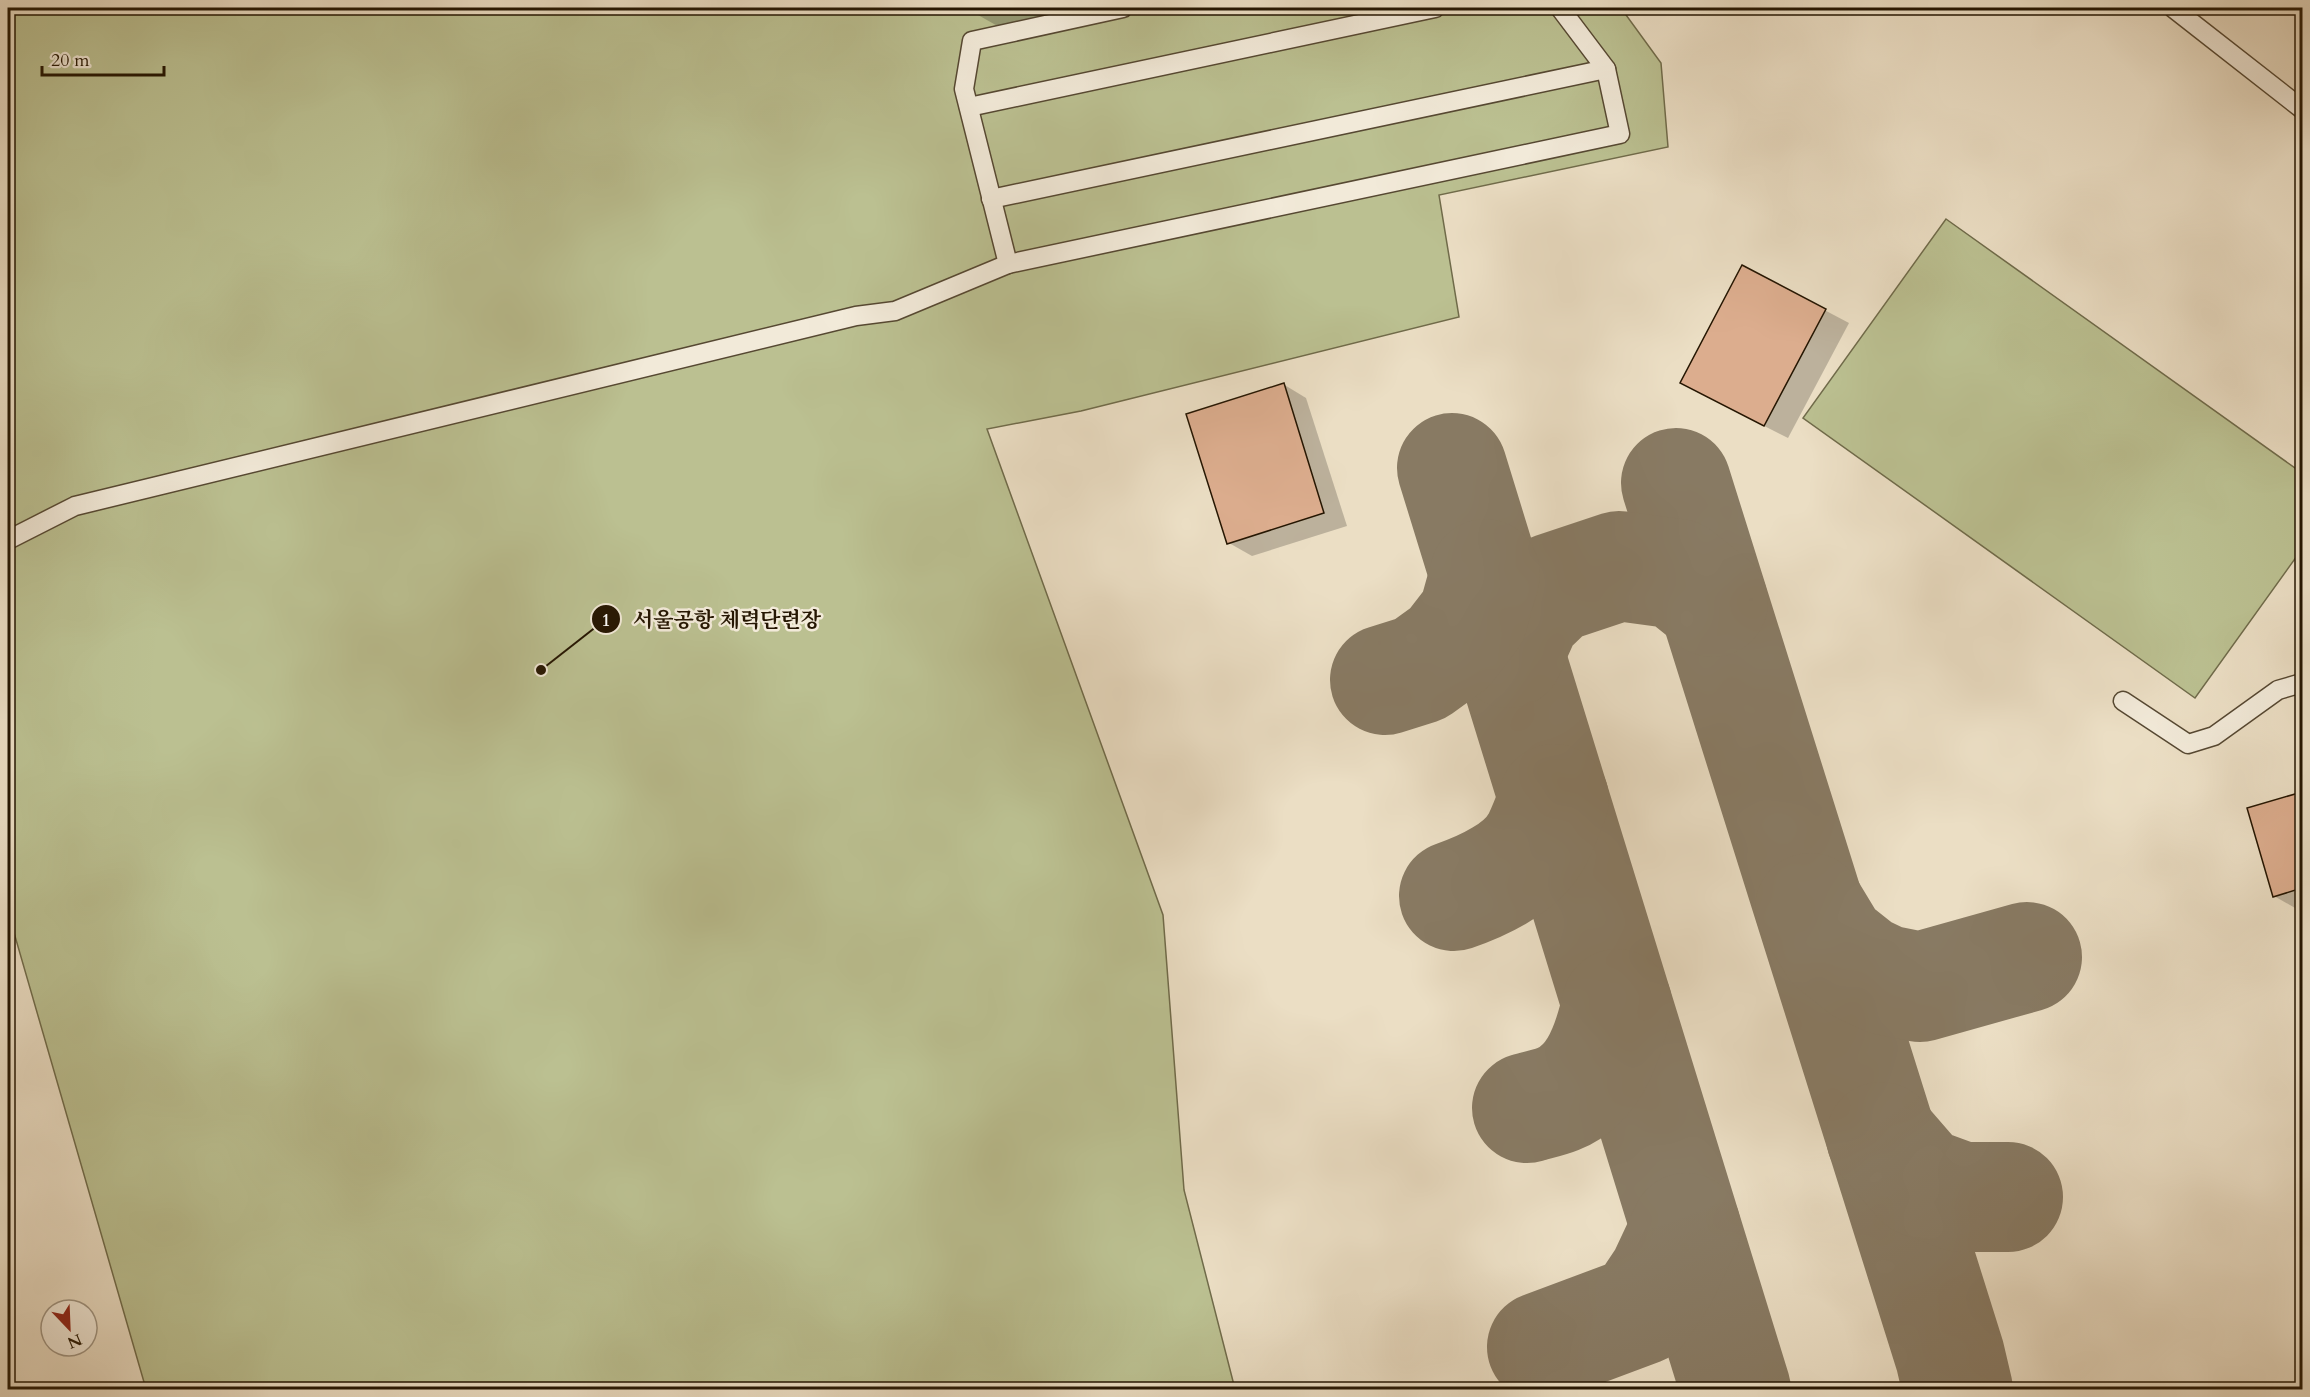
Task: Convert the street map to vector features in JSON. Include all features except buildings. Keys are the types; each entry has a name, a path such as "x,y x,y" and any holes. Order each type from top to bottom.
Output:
{"lane":[{"path":"1008,264 964,89 972,41 1123,8"},
{"path":"969,107 1435,8"},
{"path":"8,540 75,506 856,316 895,310 1008,264 1620,134 1606,69 1560,8"},
{"path":"2173,8 2302,109"},
{"path":"991,199 1606,69"},
{"path":"2123,701 2188,744 2214,736 2278,690 2302,683"}],"green space":[{"path":"8,8 1621,8 1661,63 1668,147 1439,195 1459,317 1081,411 987,429 1163,915 1184,1190 1235,1389 146,1389 8,912"},
{"path":"1946,219 2302,473 2302,549 2195,698 1803,418"}],"taxiway":[{"path":"1452,468 1736,1390"},
{"path":"1676,483 1950,1356 1958,1390"},
{"path":"1509,653 1527,613 1553,588 1619,566 1678,574 1713,602"},
{"path":"1385,680 1420,669 1449,648 1473,617 1485,574"},
{"path":"1454,896 1501,875 1523,858 1538,838 1554,799"},
{"path":"1810,908 1833,946 1862,969 1885,980 1920,987 2027,957"},
{"path":"1527,1108 1558,1099 1582,1083 1599,1059 1610,1032 1617,1004"},
{"path":"1881,1137 1920,1182 1961,1197 2008,1197"},
{"path":"1542,1347 1641,1310 1663,1277 1686,1228"}],"place":[{"name":"서울공항 체력단련장","path":"541,670"}]}
